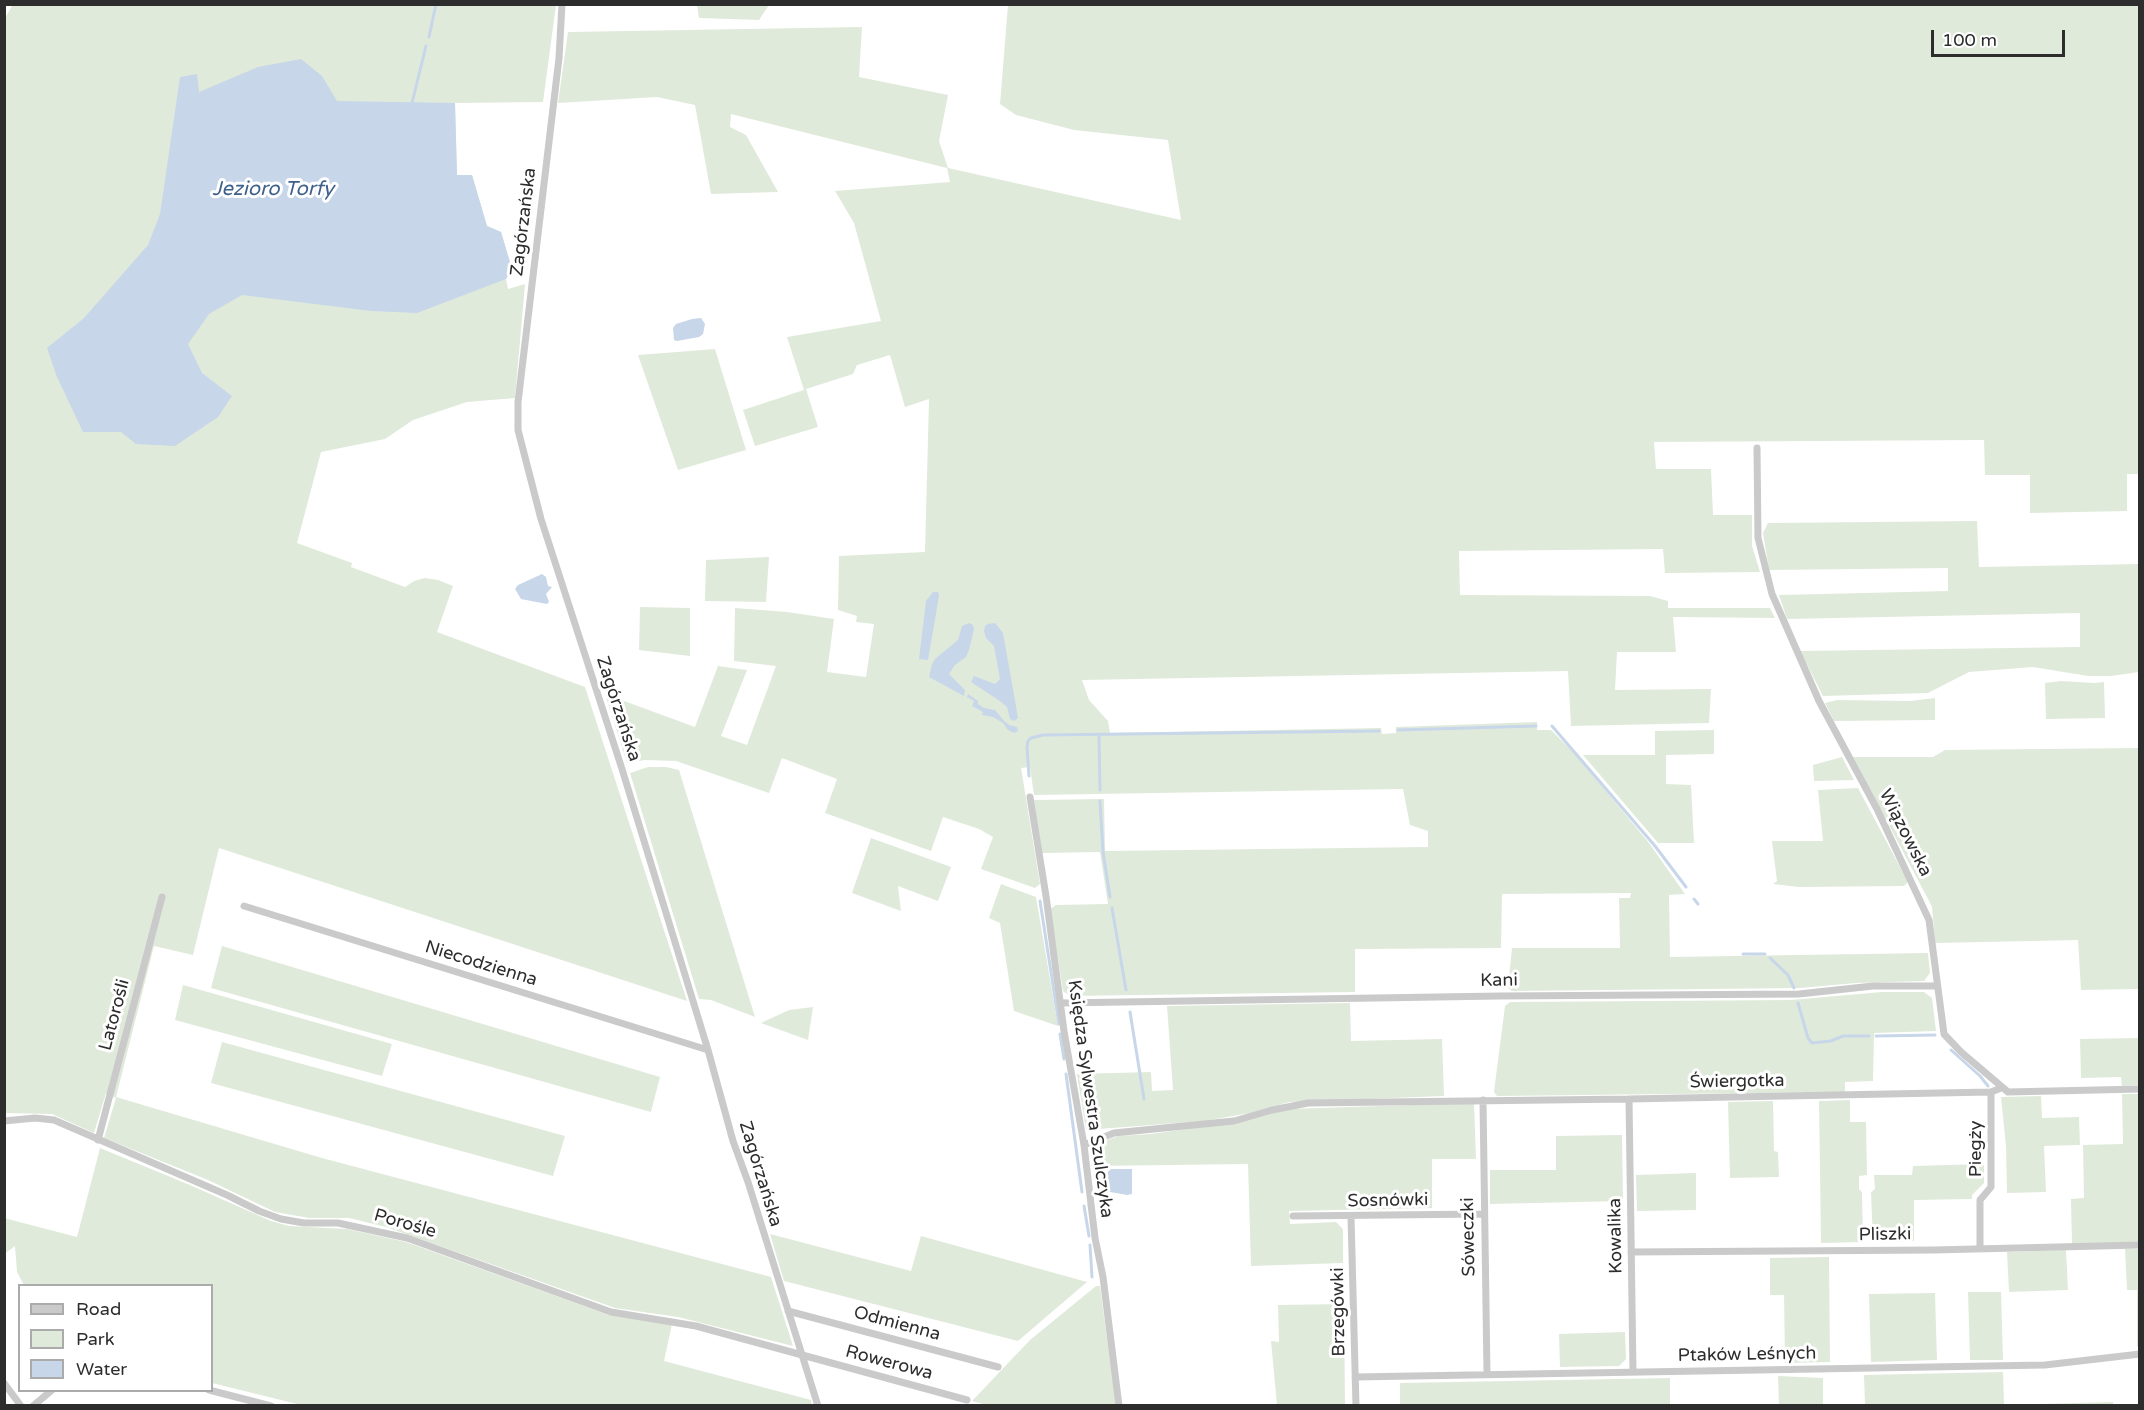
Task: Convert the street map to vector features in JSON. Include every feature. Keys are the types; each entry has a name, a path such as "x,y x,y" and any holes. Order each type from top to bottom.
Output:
{"street":[{"name":"Zagórzańska","path":"562,4 559,58 518,402 518,430 541,519 615,747 708,1050 733,1141 818,1406"},
{"name":"Wiązowska","path":"1757,448 1758,538 1772,594 1819,701 1877,809 1929,920 1944,1034 2001,1088"},
{"name":"Księdza Sylwestra Szulczyka","path":"1030,796 1060,1003 1084,1145 1119,1406"},
{"name":"Latorośli","path":"98,1140 162,897"},
{"name":"Niecodzienna","path":"244,906 708,1050"},
{"name":"Kani","path":"1060,1003 1799,994 1873,986 1937,986"},
{"path":"1991,1092 2001,1088 2012,1092 2139,1089"},
{"name":"Świergotka","path":"1084,1145 1114,1133 1234,1121 1308,1102 1629,1100 1991,1092"},
{"name":"Piegży","path":"1980,1248 1980,1200 1991,1187 1991,1092"},
{"name":"Sóweczki","path":"1483,1100 1487,1374"},
{"name":"Kowalika","path":"1629,1100 1633,1372"},
{"name":"Porośle","path":"4,1121 35,1118 54,1120 281,1219 304,1223 338,1223 407,1238 610,1312 696,1326 802,1356"},
{"name":"Sosnówki","path":"1293,1216 1484,1214"},
{"name":"Brzegówki","path":"1351,1217 1356,1406"},
{"name":"Pliszki","path":"1631,1252 2139,1245"},
{"name":"Odmienna","path":"788,1311 998,1367"},
{"name":"Ptaków Leśnych","path":"1355,1377 2045,1365 2139,1354"},
{"name":"Rowerowa","path":"802,1356 968,1400"},
{"path":"4,1383 21,1406"},
{"path":"213,1391 271,1406"},
{"path":"33,1406 50,1392"}],"green space":[{"path":"13,4 556,5 543,102 455,103 457,175 472,175 487,226 501,232 512,269 506,279 508,289 525,284 515,398 467,402 413,420 385,439 321,452 297,543 352,563 351,567 405,587 425,578 453,586 437,632 585,687 687,1001 219,848 193,955 154,946 116,1097 322,1158 771,1277 793,1346 678,1317 615,1308 386,1227 349,1218 309,1218 275,1212 208,1180 104,1138 116,1098 106,1093 94,1133 52,1114 5,1113 4,20"},
{"path":"697,4 769,5 759,20 699,18"},
{"path":"1008,5 2139,5 2139,474 2127,474 2127,511 2030,513 2030,475 1985,475 1984,440 1654,442 1656,469 1711,469 1713,515 1752,515 1752,546 1760,572 1665,573 1663,549 1459,551 1460,595 1650,596 1668,601 1668,608 1770,608 1775,618 1673,617 1676,652 1617,652 1615,690 1711,689 1709,723 1571,726 1568,671 1082,680 1089,700 1108,721 1110,733 1381,728 1382,734 1396,733 1396,727 1537,722 1537,730 1551,730 1577,756 1649,843 1685,894 1669,895 1670,957 1928,953 1930,973 1924,981 1856,983 1800,988 1512,991 1508,988 1512,948 1620,948 1619,898 1630,898 1631,893 1502,894 1501,948 1355,949 1355,992 1070,996 1063,991 1050,909 1056,905 1108,904 1100,852 1042,853 1034,800 1104,799 1105,851 1428,847 1428,831 1410,825 1403,789 1034,795 1030,767 1021,768 1040,884 1035,888 981,869 993,837 979,829 943,817 931,851 825,813 837,779 782,758 769,793 676,761 645,760 627,763 605,694 695,727 718,666 747,670 721,736 747,745 776,666 734,661 735,608 834,619 827,672 866,677 874,624 856,622 857,616 838,610 839,556 925,552 929,399 905,407 890,355 857,365 853,374 806,389 818,427 755,446 743,410 804,390 787,337 881,321 854,223 835,191 950,182 947,168 731,114 730,127 746,135 778,192 711,194 695,105 657,97 558,103 568,32 862,27 859,77 948,95 939,141 948,168 1181,220 1168,140 1074,130 1016,115 1000,104"},
{"path":"715,349 746,450 678,470 638,355"},
{"path":"1977,521 1979,567 2139,564 2139,672 2088,676 2033,667 1969,672 1928,693 1823,696 1800,651 2080,647 2080,613 1787,619 1779,595 1948,591 1948,568 1769,570 1763,533 1768,523"},
{"path":"769,557 766,602 705,601 706,560"},
{"path":"640,607 690,608 690,656 639,650"},
{"path":"2104,682 2105,718 2046,719 2045,683"},
{"path":"1935,698 1935,720 1834,721 1825,703 1837,700 1910,701"},
{"path":"1714,730 1714,754 1666,755 1666,784 1691,785 1694,843 1658,843 1583,755 1655,755 1655,731"},
{"path":"2139,748 2139,989 2081,990 2078,940 1935,943 1932,907 1853,757 1933,757 1945,750"},
{"path":"1842,757 1854,780 1814,781 1813,765"},
{"path":"648,767 679,770 755,1017 711,1000 699,999 630,773"},
{"path":"1858,788 1908,882 1904,886 1799,887 1773,884 1777,881 1772,841 1823,841 1818,790"},
{"path":"871,838 951,867 938,901 898,886 901,911 852,893"},
{"path":"1001,884 1036,897 1058,1026 1014,1011 1000,923 989,918"},
{"path":"222,946 660,1077 651,1112 211,988"},
{"path":"183,985 392,1044 382,1076 175,1020"},
{"path":"1882,992 1924,992 1932,998 1936,1031 1874,1033 1873,1081 1845,1082 1845,1092 1497,1096 1494,1092 1505,1006 1510,1002 1791,1000"},
{"path":"1350,1003 1351,1041 1442,1039 1444,1096 1289,1102 1250,1113 1204,1121 1086,1130 1077,1074 1151,1072 1152,1091 1173,1090 1167,1006"},
{"path":"813,1007 808,1040 761,1023 789,1010"},
{"path":"2139,1038 2139,1085 2122,1086 2121,1077 2081,1078 2080,1039"},
{"path":"222,1042 565,1136 553,1176 211,1083"},
{"path":"2122,1094 2139,1094 2139,1242 2072,1244 2071,1199 2084,1198 2083,1145 2123,1144"},
{"path":"2041,1096 2042,1118 2079,1117 2080,1145 2044,1146 2046,1192 2007,1193 2006,1146 2001,1097"},
{"path":"1850,1100 1850,1122 1866,1122 1867,1175 1859,1176 1859,1189 1862,1192 1863,1242 1821,1243 1819,1101"},
{"path":"1773,1101 1774,1151 1778,1152 1779,1177 1730,1178 1728,1102"},
{"path":"1474,1103 1476,1159 1432,1159 1432,1208 1289,1211 1290,1224 1336,1222 1343,1229 1343,1263 1251,1266 1248,1164 1091,1166 1091,1152 1096,1144 1118,1136 1151,1134 1229,1123 1287,1109"},
{"path":"1622,1135 1623,1201 1490,1204 1490,1170 1556,1170 1556,1136"},
{"path":"100,1148 271,1221 289,1226 347,1229 406,1242 609,1315 651,1319 672,1324 664,1361 811,1400 812,1405 301,1405 213,1383 213,1284 23,1284 17,1272 15,1246 5,1252 4,1218 77,1237"},
{"path":"1984,1164 1984,1183 1972,1195 1972,1199 1914,1200 1914,1241 1873,1242 1871,1192 1875,1189 1874,1175 1912,1175 1913,1166"},
{"path":"1696,1173 1696,1210 1637,1211 1636,1175"},
{"path":"770,1234 911,1271 921,1236 1087,1282 1018,1341 784,1281"},
{"path":"2125,1249 2139,1249 2139,1347 2137,1347 2137,1290 2127,1290"},
{"path":"2066,1250 2068,1290 2009,1292 2007,1252"},
{"path":"1829,1257 1830,1362 1785,1363 1784,1295 1770,1295 1770,1258"},
{"path":"1096,1286 1100,1286 1116,1405 990,1406 972,1401 1030,1340"},
{"path":"1968,1292 2001,1292 2003,1360 1970,1360"},
{"path":"1935,1293 1937,1360 1871,1362 1869,1294"},
{"path":"1344,1304 1345,1405 1277,1405 1271,1341 1279,1342 1278,1305"},
{"path":"1625,1332 1626,1359 1619,1366 1560,1367 1559,1334"},
{"path":"2003,1372 2004,1405 1865,1405 1864,1375"},
{"path":"1778,1376 1823,1378 1823,1405 1779,1405"},
{"path":"1670,1378 1670,1405 1400,1405 1400,1383"},
{"path":"2113,1402 2113,1405 2038,1405 2038,1404"}],"water":[{"name":"Jezioro Torfy","path":"301,59 322,76 337,101 455,103 457,175 472,175 487,226 501,232 512,269 506,279 417,313 371,311 242,295 209,314 188,344 202,373 232,396 218,417 175,446 136,444 121,432 83,432 57,377 47,348 84,318 148,245 160,214 180,77 197,74 199,92 258,67"},
{"path":"701,318 705,324 703,334 699,337 674,340 673,328 676,324"},
{"path":"542,574 546,577 548,586 552,587 546,594 549,602 547,604 521,599 515,589 518,585"},
{"path":"933,592 938,592 939,596 928,660 919,659 926,601"},
{"path":"969,623 974,629 969,650 966,657 955,665 949,674 965,690 964,696 929,677 935,659 958,640 962,626"},
{"path":"995,623 1003,633 1018,718 1014,721 1010,719 1007,707 971,682 974,676 995,684 1000,679 994,646 986,638 984,631 985,626"},
{"path":"968,694 984,708 995,710 1009,725 1017,727 1018,731 1014,733 993,717 982,715 983,712 972,706 974,701 967,697"},
{"path":"1111,1169 1132,1169 1132,1194 1105,1191 1103,1176"}],"waterway":[{"path":"429,37 436,4"},
{"path":"412,103 426,46"},
{"path":"1398,730 1536,726"},
{"path":"1552,726 1655,846 1686,887"},
{"path":"1029,776 1028,741 1043,735 1379,731"},
{"path":"1099,736 1100,790"},
{"path":"1100,801 1103,852 1110,897"},
{"path":"1694,899 1698,904"},
{"path":"1040,901 1059,1024"},
{"path":"1112,908 1126,990"},
{"path":"1743,954 1765,954"},
{"path":"1770,958 1788,975 1794,988"},
{"path":"1798,1003 1808,1038 1812,1043 1831,1041 1843,1036 1869,1036"},
{"path":"1130,1012 1144,1099"},
{"path":"1060,1034 1064,1059"},
{"path":"1876,1036 1935,1035"},
{"path":"1951,1050 1988,1086"},
{"path":"1066,1074 1082,1192"},
{"path":"1084,1206 1089,1236"},
{"path":"1090,1245 1092,1277"}]}
